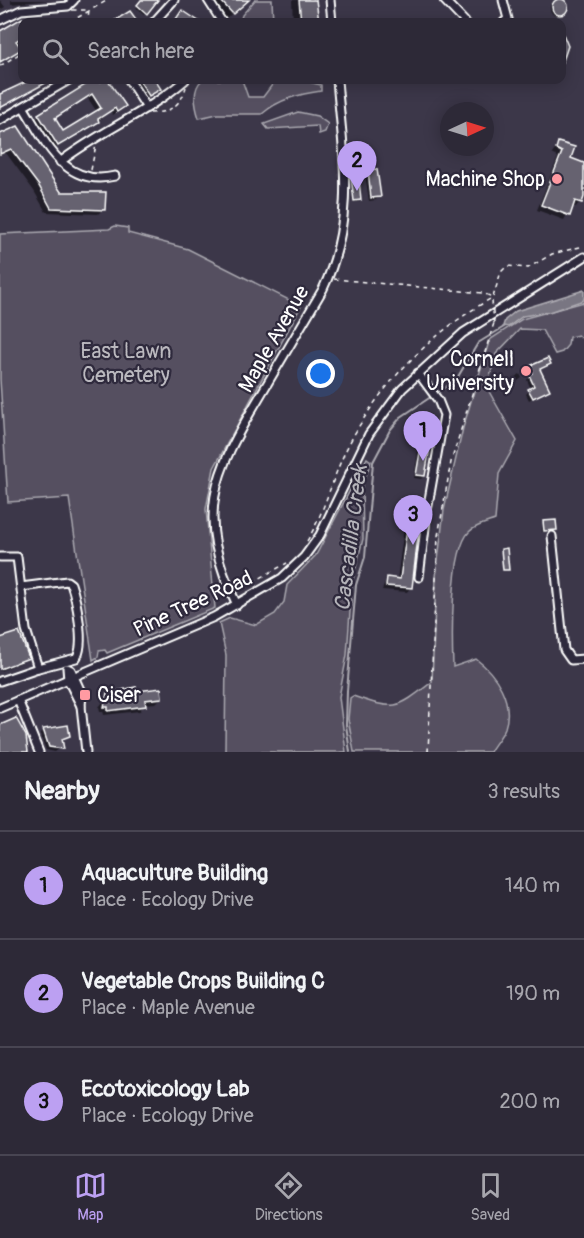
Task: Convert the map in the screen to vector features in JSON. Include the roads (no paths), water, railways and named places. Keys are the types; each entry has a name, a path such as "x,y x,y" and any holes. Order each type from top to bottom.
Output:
{"street":[{"path":"0,20 16,11 68,6 74,0"},
{"path":"158,18 174,0"},
{"path":"208,0 219,18"},
{"path":"330,0 332,18"},
{"path":"444,0 461,18"},
{"path":"503,0 508,18"},
{"path":"0,120 63,84"},
{"path":"131,84 146,111"},
{"path":"60,162 83,144 146,111 183,84"},
{"name":"Maple Avenue","path":"237,605 216,553 215,494 229,449 323,289 338,253 344,225 346,191 337,84"},
{"path":"24,108 60,162 82,176 100,178 115,176"},
{"name":"Pine Tree Road","path":"0,708 237,605 282,578 313,546 369,434 385,410 418,373 463,333 584,257"},
{"path":"418,373 438,400 444,415 427,511 419,577"},
{"path":"552,536 564,650 571,660 584,659"},
{"path":"0,557 17,557 26,630 38,668"},
{"path":"0,681 38,668 65,665 76,658 81,649 71,584 67,581 21,587"},
{"path":"65,665 71,670 81,706 86,752"},
{"path":"18,700 39,752"}],"waterway":[{"name":"Cascadilla Creek","path":"350,752 346,725 347,691 356,585 365,557 373,462 390,430 401,417 456,380 478,343 504,327"}],"place":[{"name":"Machine Shop","path":"557,179"},
{"name":"Vegetable Crops Building C","path":"357,191"},
{"name":"Cornell University","path":"526,371"},
{"name":"Aquaculture Building","path":"423,461"},
{"name":"Ecotoxicology Lab","path":"413,545"},
{"name":"Ciser","path":"85,695"}],"park label":[{"name":"East Lawn Cemetery","path":"126,363"}]}
